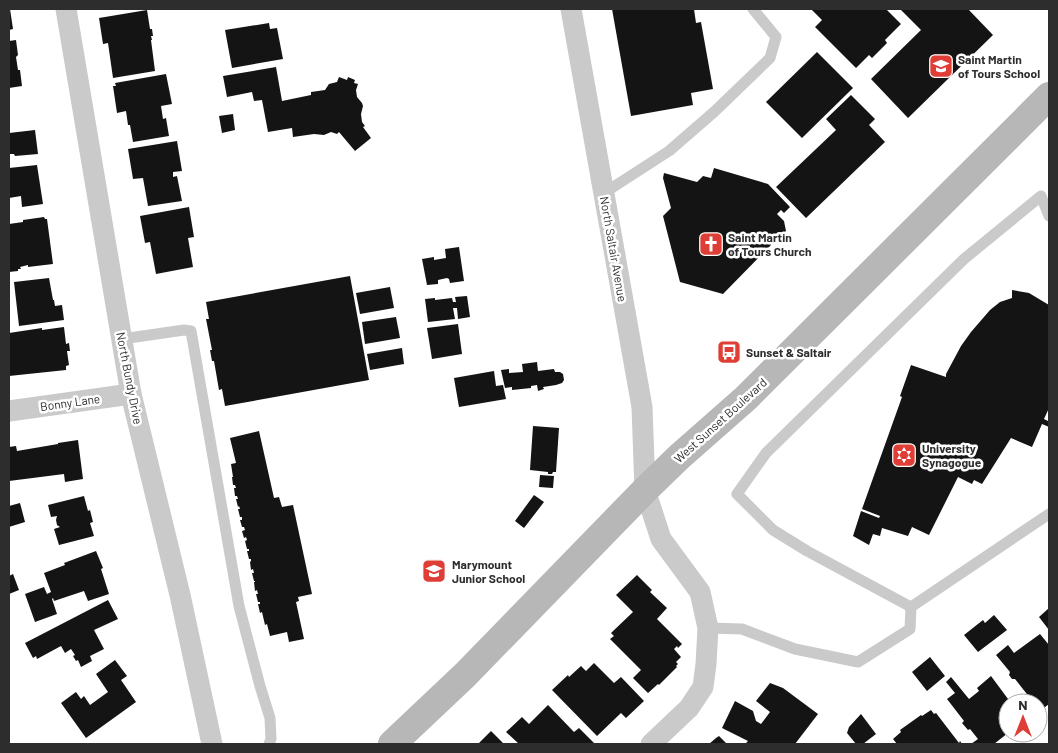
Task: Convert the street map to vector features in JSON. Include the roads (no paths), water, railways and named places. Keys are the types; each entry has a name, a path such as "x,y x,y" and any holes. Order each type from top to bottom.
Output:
{"main road":[{"name":"West Sunset Boulevard","path":"392,744 465,674 645,490 679,457 746,398 1049,96"}],"street":[{"name":"North Bundy Drive","path":"66,9 131,394 180,596 212,744"},
{"name":"North Saltair Avenue","path":"570,9 642,408 645,490 662,539 700,592 708,628 703,687 689,708 651,744"},
{"name":"Bonny Lane","path":"9,411 131,394"}],"lane":[{"path":"604,194 669,151 714,112 770,58 776,37 754,9"},
{"path":"911,607 807,551 773,530 737,494 766,454 964,259 1041,196 1049,216"},
{"path":"122,339 184,330 191,331 240,606 270,718 271,739 269,744"},
{"path":"911,607 1049,514"},
{"path":"708,628 742,629 795,649 858,662 910,629 911,607"}],"place":[{"name":"Saint Martin of Tours School","path":"941,66"},
{"name":"Saint Martin of Tours Church","path":"711,244"},
{"name":"Sunset & Saltair","path":"729,352"},
{"name":"University Synagogue","path":"904,455"},
{"name":"Marymount Junior School","path":"434,571"}]}
